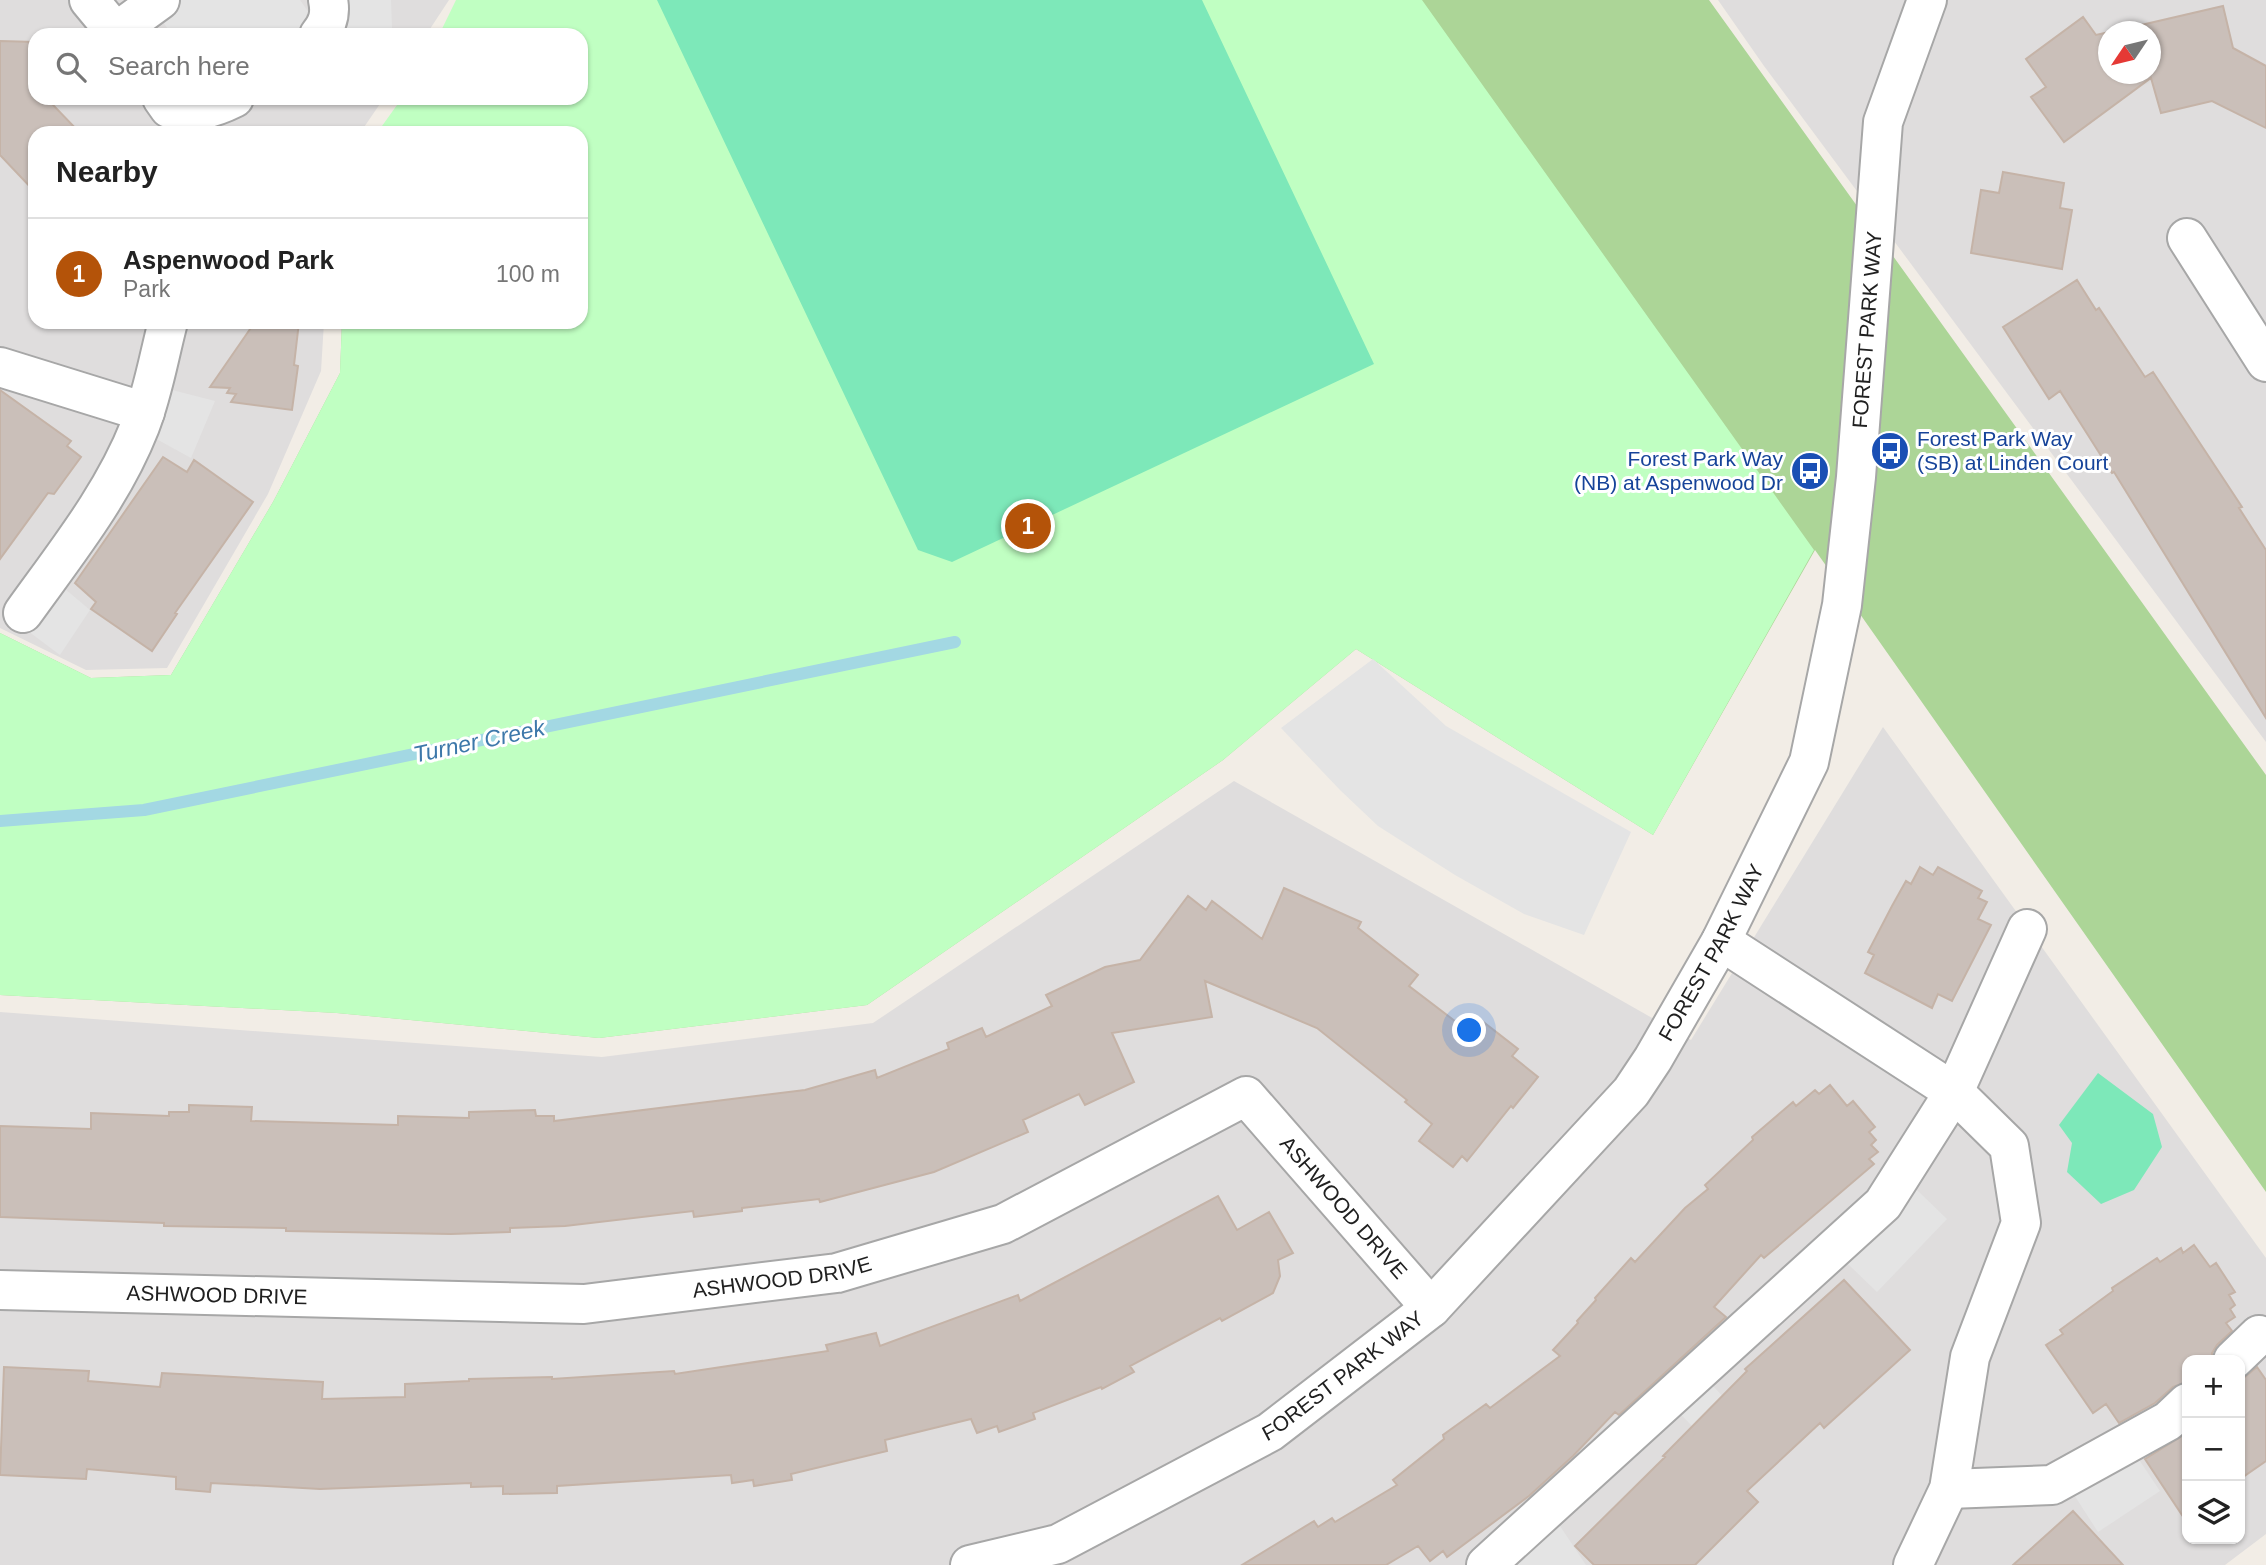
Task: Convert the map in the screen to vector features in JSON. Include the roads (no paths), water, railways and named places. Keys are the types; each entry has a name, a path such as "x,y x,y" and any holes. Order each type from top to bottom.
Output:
{"street":[{"path":"89,0 113,28"},
{"path":"124,28 160,0"},
{"path":"324,28 328,23 328,0"},
{"name":"FOREST PARK WAY","path":"970,1565 1058,1544 1270,1432 1432,1308 1630,1093 1653,1059 1721,941 1809,762 1842,606 1856,477 1884,122 1927,0"},
{"path":"168,113 200,111 216,105"},
{"path":"2187,238 2266,362"},
{"path":"23,613 117,475 145,412 166,329"},
{"path":"0,367 145,412"},
{"path":"1486,1565 1883,1204 1954,1092 2027,929"},
{"path":"1721,941 1954,1092 2009,1146 2021,1223 1970,1357 1949,1489 1913,1565"},
{"name":"ASHWOOD DRIVE","path":"0,1290 584,1304 837,1273 1003,1224 1245,1096 1432,1308"},
{"path":"1949,1489 2052,1485 2168,1421 2182,1408"}],"waterway":[{"name":"Turner Creek","path":"0,821 144,810 955,642"}],"place":[{"name":"Forest Park Way (SB) at Linden Court","path":"1890,451"},
{"name":"Forest Park Way (NB) at Aspenwood Dr","path":"1810,471"},
{"name":"Aspenwood Park","path":"1028,526"}]}
